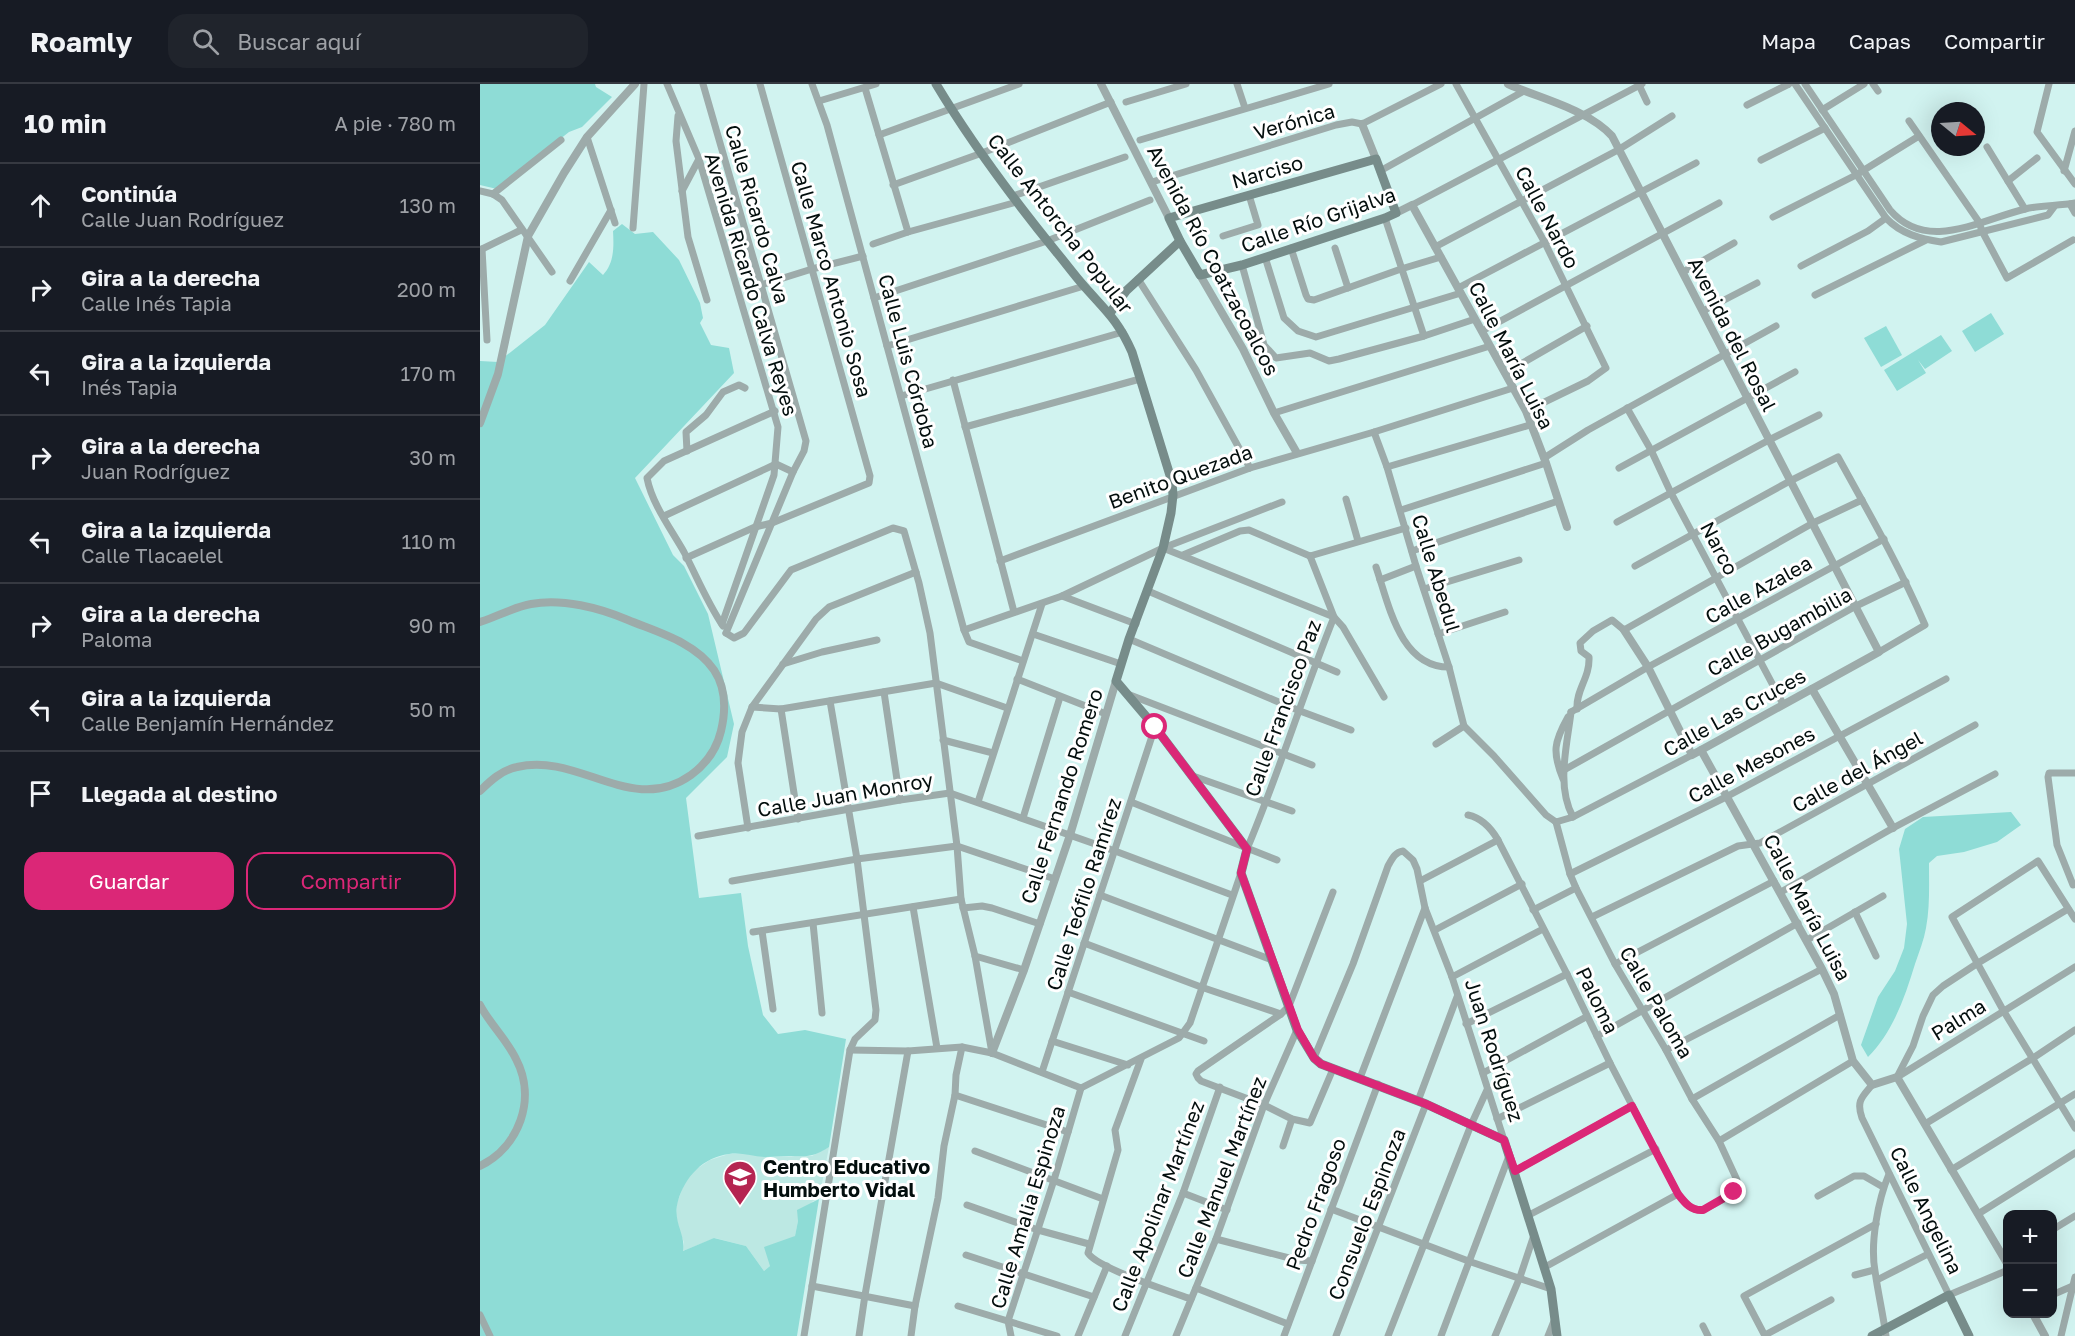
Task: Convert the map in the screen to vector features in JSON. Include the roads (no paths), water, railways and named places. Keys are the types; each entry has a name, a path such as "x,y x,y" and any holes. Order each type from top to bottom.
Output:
{"main road":[{"name":"Calle Antorcha Popular","path":"936,84 951,110 1015,199 1123,332 1132,352 1172,482 1173,495"},
{"path":"1376,159 1396,213"},
{"name":"Narciso","path":"1169,218 1376,159"},
{"name":"Calle Río Grijalva","path":"1200,275 1242,265 1396,213"},
{"name":"Avenida Río Coatzacoalcos","path":"1169,218 1179,241 1200,275"},
{"path":"1110,314 1126,291 1179,241"},
{"name":"Calle Fernando Romero","path":"1116,681 1129,639 1163,549 1173,495"},
{"path":"1116,681 1155,727 1247,849"},
{"name":"Calle Francisco Paz","path":"1241,873 1247,849"},
{"path":"1241,873 1298,1030 1317,1061 1422,1102 1504,1140"},
{"name":"Juan Rodríguez","path":"1504,1140 1535,1232 1551,1289 1557,1336"},
{"path":"1872,1336 1886,1333 1949,1295"},
{"name":"Calle Angelina","path":"1949,1295 1969,1336"}],"street":[{"path":"480,423 498,374 525,233 587,137 635,84"},
{"path":"633,228 644,84"},
{"name":"Avenida Ricardo Calva Reyes","path":"667,84 699,159 778,427 774,475 722,624"},
{"name":"Calle Ricardo Calva","path":"703,84 807,441 726,633"},
{"name":"Calle Marco Antonio Sosa","path":"760,84 870,476 869,483 865,486 772,523"},
{"name":"Calle Luis Córdoba","path":"812,84 819,101 863,256 964,630"},
{"path":"819,101 876,84"},
{"path":"879,135 1019,84"},
{"name":"Avenida Río Coatzacoalcos","path":"1101,84 1169,218"},
{"path":"1126,102 1186,84"},
{"path":"1237,84 1245,108"},
{"path":"1140,140 1329,84"},
{"name":"Verónica","path":"1152,182 1336,125 1352,122 1362,124 1441,84"},
{"name":"Calle Nardo","path":"1456,84 1545,243 1606,368 1588,381 1526,411"},
{"name":"Avenida del Rosal","path":"1508,84 1583,115 1603,126 1612,136 1879,652"},
{"path":"1747,105 1789,84"},
{"path":"1795,84 1856,176 1894,226 1926,240 1941,242 2048,215 2054,207"},
{"path":"1805,84 1890,210 1899,220 1908,225 1930,232 1941,232 2025,209 2072,203 2075,213"},
{"path":"1822,110 1864,84"},
{"path":"1873,84 1878,91"},
{"path":"2049,84 2037,132 2075,184"},
{"path":"1412,205 1640,85 1647,102"},
{"path":"865,88 908,232"},
{"path":"1380,171 1524,91"},
{"path":"893,185 1111,102"},
{"path":"679,113 676,141 681,192 688,237 707,300"},
{"path":"1435,246 1618,150 1672,116"},
{"path":"1909,121 1979,222 2007,278 2073,240"},
{"path":"1362,124 1376,159"},
{"path":"1761,160 1824,128"},
{"path":"2064,171 2075,131"},
{"path":"1773,217 1856,176 1919,136"},
{"path":"587,137 615,223"},
{"path":"493,194 561,140"},
{"path":"1987,147 2025,209"},
{"path":"873,244 1015,199 1125,157"},
{"path":"2008,181 2037,158"},
{"path":"681,192 699,159"},
{"path":"1264,257 1284,318 1298,331 1316,337 1414,308 1459,290 1696,163"},
{"path":"480,191 493,194 502,200 552,272"},
{"path":"1223,236 1257,225 1249,195"},
{"path":"874,298 1047,241 1150,200"},
{"path":"1482,330 1719,203"},
{"name":"Calle Río Grijalva","path":"1396,213 1412,205"},
{"name":"Calle María Luisa","path":"1412,205 1526,411 1567,527"},
{"path":"570,280 611,210"},
{"path":"1385,218 1424,336"},
{"path":"1801,266 1868,231 1886,218"},
{"path":"488,340 483,326 481,250 525,233"},
{"path":"1815,295 1926,240"},
{"path":"1683,272 1734,243"},
{"path":"1291,248 1308,299 1314,300 1441,257"},
{"path":"1335,248 1348,288"},
{"path":"761,285 863,256"},
{"path":"1242,265 1264,345 1276,358 1310,353 1329,361 1424,336 1475,319"},
{"name":"Avenida Río Coatzacoalcos","path":"1200,275 1244,350 1274,413 1297,453"},
{"path":"1138,279 1196,370 1250,468"},
{"path":"1703,311 1757,283"},
{"path":"887,346 1084,286"},
{"path":"1401,510 1545,461 1588,430 1776,326"},
{"path":"1505,373 1587,327"},
{"path":"901,396 1123,332"},
{"path":"1274,413 1490,346"},
{"path":"1619,468 1795,372"},
{"path":"965,427 1140,379"},
{"path":"953,380 1014,612"},
{"path":"687,451 686,432 706,415 723,392 739,385 746,388"},
{"name":"Benito Quezada","path":"1000,561 1250,468 1512,388"},
{"name":"Narco","path":"1627,408 1784,704"},
{"path":"775,411 664,461 647,478 650,491 713,612 726,633 734,638 744,633 791,570 897,528 904,531 930,633 957,846 961,899 975,956 992,1053"},
{"path":"1617,522 1820,415"},
{"path":"1387,467 1530,425"},
{"name":"Calle Abedul","path":"1374,432 1401,510 1416,566 1449,667 1464,726"},
{"path":"1635,566 1838,457 1906,582"},
{"path":"664,516 776,464 794,472"},
{"path":"1346,499 1359,541"},
{"path":"1563,780 1576,699 1585,682 1589,667 1589,657 1581,651 1580,643 1593,631 1612,620 1624,630 1813,523 1862,500"},
{"path":"1412,551 1558,501"},
{"path":"1023,661 969,642 964,630 1062,596 1163,549 1282,502"},
{"path":"686,558 756,527 772,523"},
{"path":"1183,555 1240,531 1249,530 1310,556 1406,528"},
{"name":"Calle Azalea","path":"1574,710 1648,667 1884,539"},
{"path":"1163,549 1183,555 1334,617 1343,627 1384,697"},
{"name":"Calle Francisco Paz","path":"1247,849 1267,801 1334,617 1310,556"},
{"path":"1424,589 1519,560"},
{"path":"1380,580 1416,566"},
{"path":"1376,567 1401,635 1411,651 1429,664 1449,667"},
{"path":"748,828 738,763 742,732 752,707 816,619 829,607 915,572"},
{"name":"Calle Bugambilia","path":"1564,770 1856,606 1906,582"},
{"name":"Calle Las Cruces","path":"1557,822 1573,817 1696,753 1925,626 1906,582"},
{"path":"1148,591 1337,672"},
{"path":"1062,596 1136,624"},
{"path":"480,622 532,604 572,603 616,615 677,641 700,655 714,670 723,690 725,714 719,738 710,757 697,771 679,784 643,790 617,786 571,770 539,765 516,767 493,778 480,791"},
{"path":"978,802 1042,604"},
{"path":"1438,634 1505,612"},
{"name":"Calle María Luisa","path":"1624,630 1648,667 1696,753 1726,797 1798,923 1834,994 1853,1061 1872,1085"},
{"path":"1033,634 1121,664"},
{"path":"1129,639 1351,730"},
{"path":"783,664 822,652 877,640"},
{"path":"1017,679 1106,714"},
{"name":"Calle Mesones","path":"1570,874 1726,797 1946,679"},
{"name":"Calle Fernando Romero","path":"992,1053 1024,970 1070,835 1116,681"},
{"path":"752,707 781,708 936,683 1007,708"},
{"path":"1812,689 1893,828"},
{"path":"884,692 900,800"},
{"path":"1130,695 1312,765"},
{"path":"1023,818 1060,697"},
{"path":"804,1336 850,1050 855,1039 875,1020 876,1010 857,859 830,701"},
{"path":"781,708 798,819"},
{"path":"1573,817 1568,807 1563,780 1556,761 1556,746 1560,731 1574,710"},
{"name":"Calle del Ángel","path":"1592,917 1738,846 1760,843 1975,725"},
{"path":"1436,744 1464,726 1546,815 1557,822"},
{"name":"Calle Teófilo Ramírez","path":"1042,1072 1155,727"},
{"path":"943,740 993,753"},
{"path":"2073,885 2057,845 2048,777 2049,773 2075,773"},
{"path":"1781,892 1893,828 1995,774"},
{"path":"1190,775 1292,811"},
{"name":"Calle Juan Monroy","path":"698,836 950,793 1232,895"},
{"path":"1131,802 1277,860"},
{"name":"Paloma","path":"1468,815 1477,817 1492,830 1498,840 1678,1194 1691,1208"},
{"name":"Calle Paloma","path":"1557,822 1570,874 1576,888 1615,964 1692,1099 1719,1141 1737,1180 1734,1192 1703,1210 1691,1208"},
{"path":"1420,881 1498,840"},
{"path":"732,881 857,859 957,846 1055,879"},
{"name":"Juan Rodríguez","path":"1317,1061 1388,866 1393,857 1403,851 1413,860 1425,908 1452,977 1504,1140"},
{"path":"2075,920 2038,861 1952,917 2003,1010 2075,1128"},
{"name":"Calle Francisco Paz","path":"1184,1033 1190,1023 1241,873"},
{"path":"1615,964 1774,881"},
{"path":"1435,930 1522,884"},
{"path":"1533,910 1576,888"},
{"path":"1333,892 1289,1006 1281,1014 1198,1071 1197,1078 1292,1119 1310,1123 1333,1069"},
{"path":"1100,895 1272,960"},
{"path":"1807,940 1882,896"},
{"path":"753,932 961,899"},
{"path":"963,908 982,906 992,908 1040,924"},
{"path":"913,907 937,1048"},
{"path":"1360,1078 1425,908"},
{"path":"2003,1255 1898,1077 1933,995 1978,963 2068,909"},
{"path":"1855,912 1876,956"},
{"path":"813,922 822,1013"},
{"path":"1597,1036 1798,923"},
{"path":"1452,977 1543,929"},
{"path":"762,931 773,1009"},
{"path":"1084,943 1281,1014"},
{"path":"975,956 1024,970"},
{"name":"Palma","path":"1872,1085 1898,1077 2075,967"},
{"path":"1666,1050 1822,969"},
{"path":"1466,1024 1567,974"},
{"path":"1068,992 1204,1041"},
{"name":"Consuelo Espinoza","path":"1336,1336 1379,1226 1457,997"},
{"path":"480,1005 516,1059 524,1080 525,1101 520,1124 509,1145 494,1160 480,1166"},
{"path":"1692,1099 1840,1015"},
{"path":"1483,1073 1587,1017"},
{"name":"Calle Manuel Martínez","path":"1176,1336 1216,1239 1264,1105 1298,1030"},
{"path":"1925,1124 2075,1030"},
{"path":"850,1050 908,1051 962,1047 992,1053 1081,1088 1141,1059 1184,1033"},
{"path":"1052,1041 1128,1065"},
{"path":"912,1336 915,1306 938,1198 944,1146 962,1047"},
{"path":"859,1336 908,1051"},
{"path":"1141,1059 1115,1130 1118,1150 1088,1253 1091,1258 1107,1266 1191,1299"},
{"path":"1719,1141 1853,1061"},
{"path":"1497,1119 1610,1063"},
{"name":"Pedro Fragoso","path":"1286,1335 1288,1324 1378,1084"},
{"name":"Calle Angelina","path":"1872,1085 1858,1107 1862,1118 1949,1295"},
{"name":"Calle Apolinar Martínez","path":"1125,1336 1183,1193 1220,1087"},
{"name":"Calle Amalia Espinoza","path":"1011,1336 1008,1321 1081,1088"},
{"path":"1388,1336 1488,1090"},
{"path":"1951,1170 2075,1094"},
{"path":"955,1095 1068,1132"},
{"path":"1515,1171 1632,1106"},
{"path":"1282,1146 1292,1119"},
{"path":"1529,1215 1656,1149"},
{"path":"975,1151 1103,1199"},
{"path":"1978,1214 2075,1153"},
{"path":"1441,1336 1471,1262 1509,1156"},
{"path":"1886,1333 1874,1270 1876,1224 1883,1186 1889,1174"},
{"path":"1818,1196 1854,1176 1864,1176 1883,1186"},
{"path":"1183,1193 1227,1210"},
{"path":"1545,1268 1678,1194"},
{"path":"967,1205 1038,1230 1089,1244"},
{"path":"1331,1209 1471,1262 1551,1289"},
{"path":"2057,1227 2075,1216"},
{"path":"1831,1300 1765,1336 1744,1296 1876,1224"},
{"path":"1496,1336 1535,1232"},
{"path":"1216,1239 1297,1260 1312,1261"},
{"path":"1877,1280 1928,1254"},
{"path":"966,1255 1094,1297"},
{"path":"1078,1336 1107,1266"},
{"path":"1855,1275 1874,1270"},
{"path":"1949,1295 2003,1272"},
{"path":"2057,1292 2075,1282"},
{"path":"2061,1336 2075,1282"},
{"path":"812,1286 915,1306"},
{"path":"1196,1288 1288,1324"},
{"path":"958,1306 1057,1336"},
{"path":"480,1315 488,1336"},
{"path":"2035,1318 2045,1336"},
{"path":"1548,1336 1554,1321"},
{"path":"1703,1326 1708,1336"},
{"path":"480,1332 488,1336"}],"place":[{"name":"Centro Educativo Humberto Vidal","path":"740,1206"}]}
